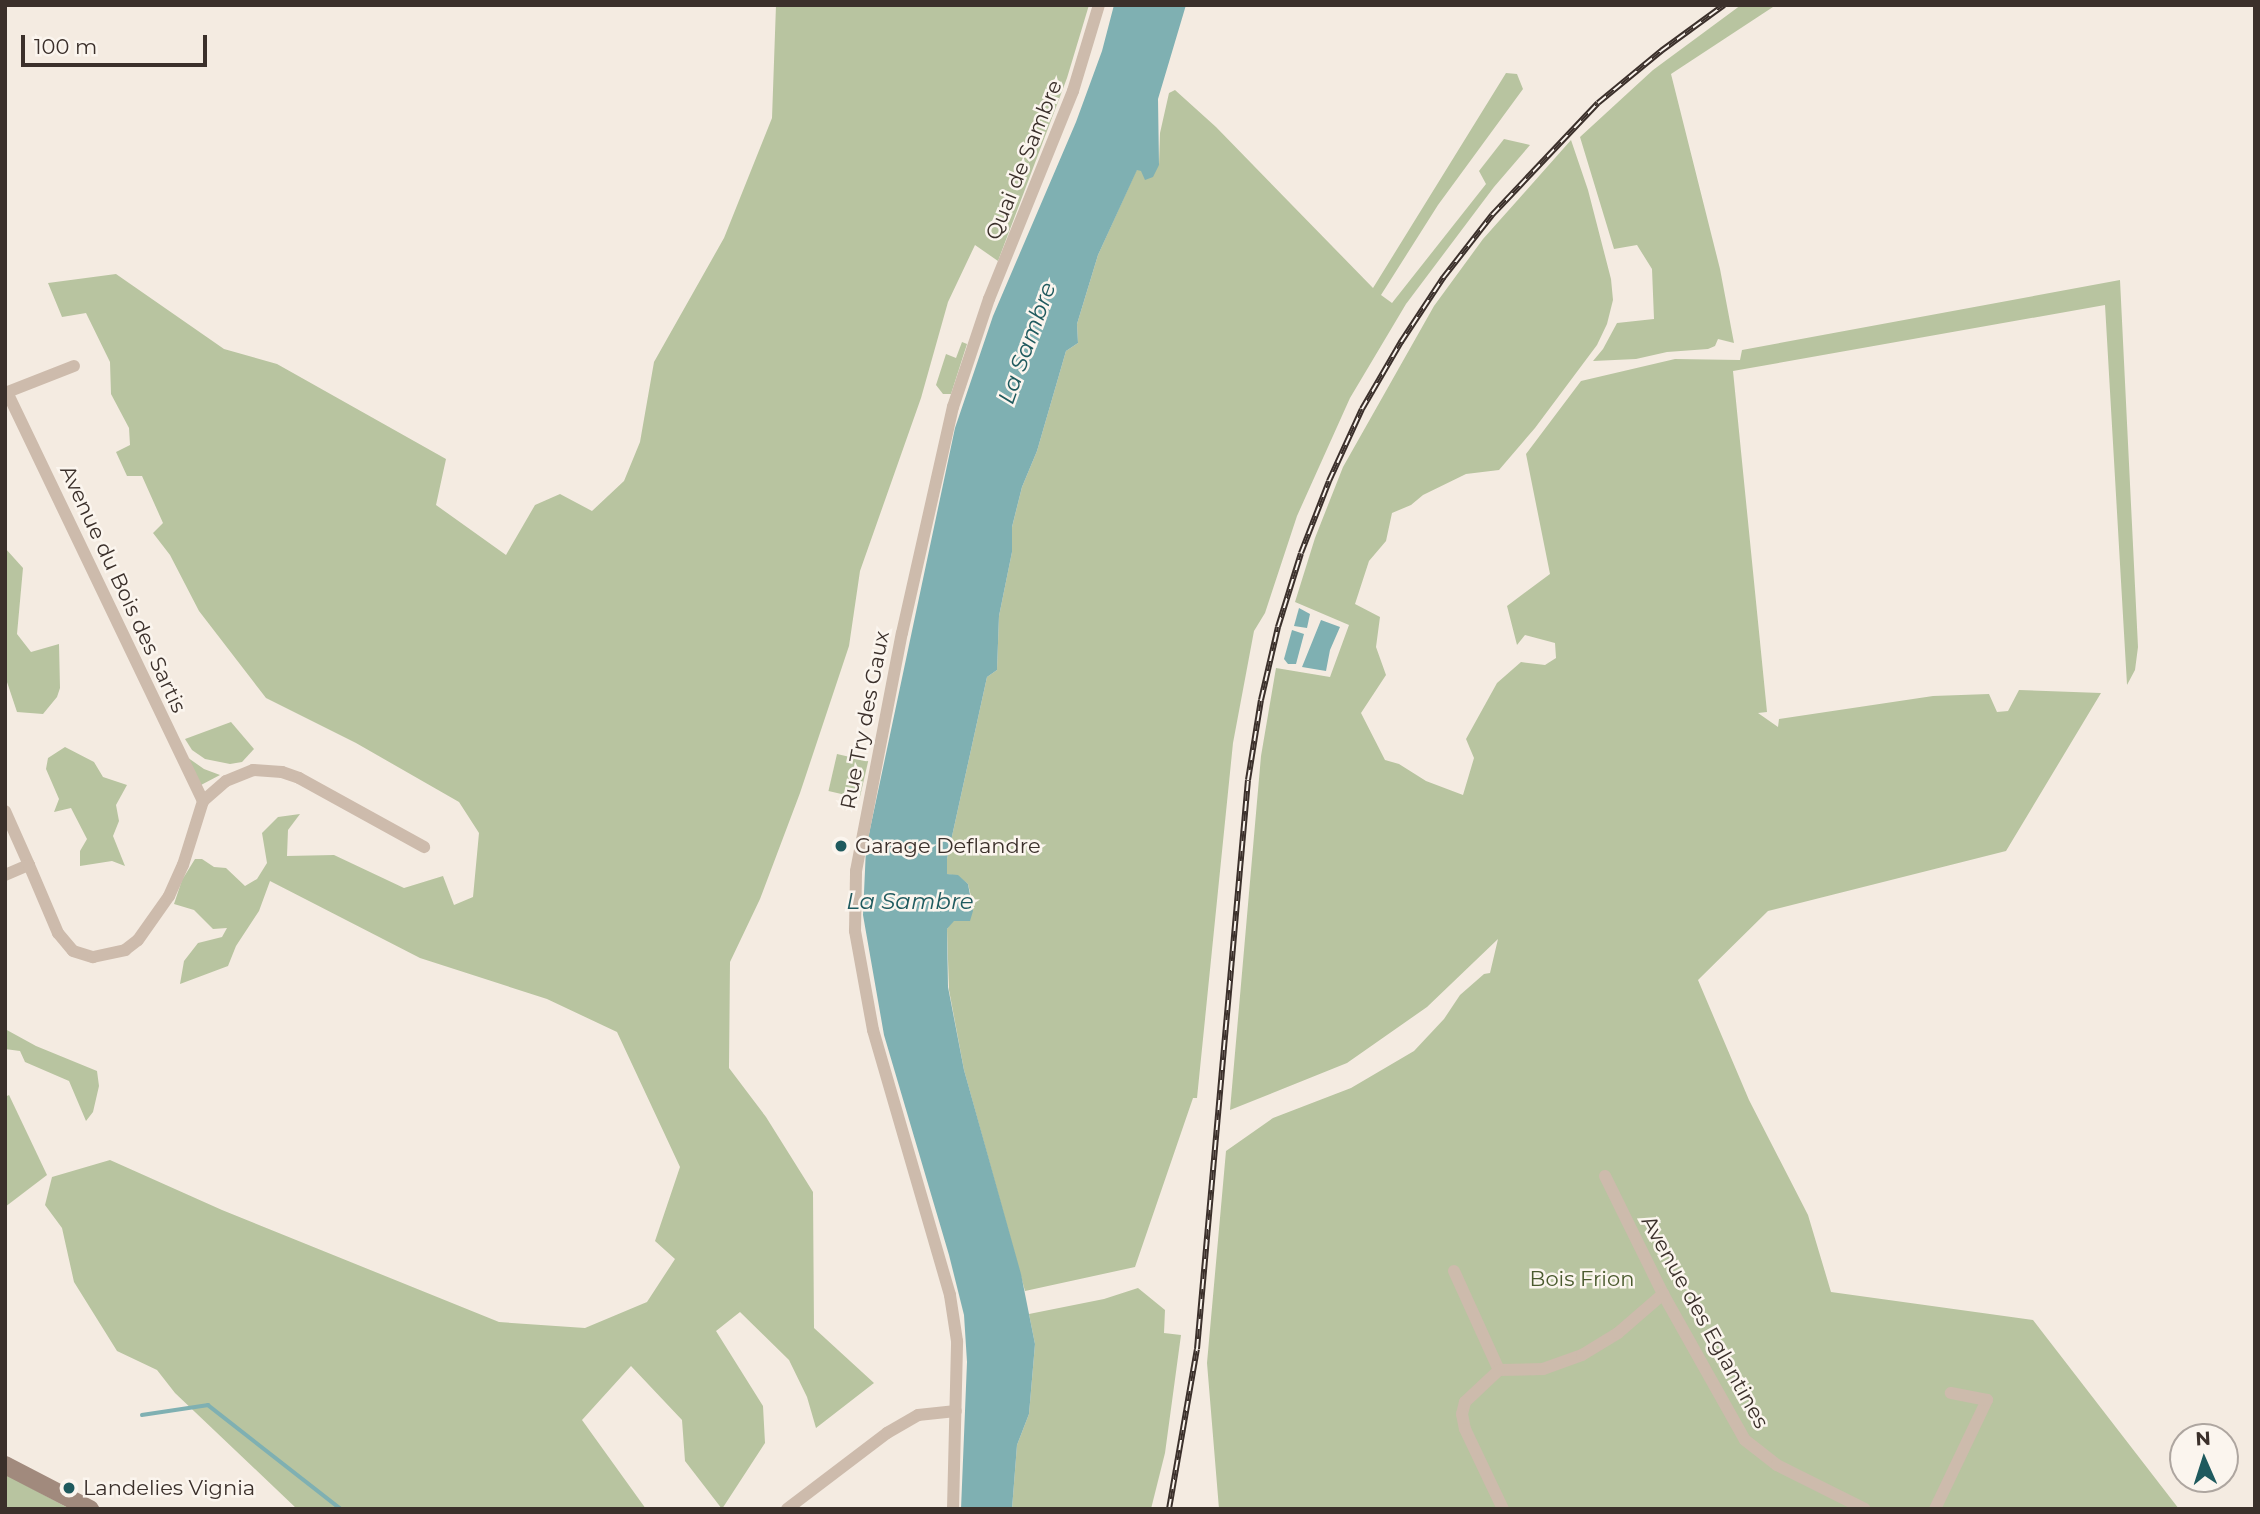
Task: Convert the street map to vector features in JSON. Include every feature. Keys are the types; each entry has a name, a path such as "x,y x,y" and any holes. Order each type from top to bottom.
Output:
{"street":[{"name":"Quai de Sambre","path":"979,327 1073,92 1099,5"},
{"name":"Rue Try des Gaux","path":"953,1509 957,1341 950,1295 873,1030 859,965 855,898 860,845 936,474 953,407 979,327"},
{"name":"Avenue du Bois des Sartis","path":"75,366 6,393 203,802"},
{"path":"5,811 58,933 73,951 93,957 125,950 148,928 169,896 183,866 203,802 226,780 253,770 282,772 335,796 424,847"},
{"path":"5,875 29,865"},
{"name":"Avenue des Eglantines","path":"1605,1175 1663,1294 1745,1440 1777,1465 1865,1509"},
{"path":"1454,1271 1499,1370"},
{"path":"1503,1509 1465,1429 1462,1414 1465,1402 1499,1370 1543,1369 1582,1355 1618,1332 1663,1294"},
{"path":"1935,1509 1987,1400 1951,1392"},
{"path":"787,1509 887,1433 918,1415 956,1411"},
{"path":"5,1465 90,1509"}],"green space":[{"path":"776,5 1089,5 1067,78 998,261 975,245 948,302 921,398 860,571 849,646 800,793 760,899 730,962 729,1068 766,1117 813,1192 814,1328 874,1383 816,1428 807,1397 789,1360 740,1312 716,1331 763,1406 765,1443 722,1509 685,1461 682,1420 631,1366 582,1420 646,1509 297,1509 175,1393 157,1370 117,1351 74,1282 62,1228 45,1205 52,1177 110,1160 222,1210 499,1322 585,1328 647,1302 675,1259 655,1241 680,1167 617,1032 547,999 420,958 270,881 259,911 236,946 228,966 180,984 184,961 198,943 222,937 227,928 213,929 194,910 174,904 182,880 195,859 202,859 214,867 226,868 245,886 257,879 267,863 262,833 278,817 300,814 288,830 287,856 334,855 404,888 443,876 454,905 473,897 479,833 459,802 356,743 266,698 199,611 170,555 153,533 163,523 142,476 127,476 116,452 130,445 129,428 111,394 110,362 86,313 62,317 48,283 116,274 224,349 277,364 446,459 436,505 506,555 535,505 560,494 592,511 624,481 640,442 654,362 724,238 772,118"},
{"path":"1741,5 1776,5 1671,74 1720,269 1734,343 1718,339 1715,346 1708,349 1667,352 1636,359 1593,361 1617,323 1654,319 1652,269 1637,245 1614,249 1580,137 1653,70"},
{"path":"1506,73 1517,74 1523,89 1438,205 1381,295 1392,303 1486,184 1479,171 1504,139 1530,145 1494,187 1406,304 1350,398 1297,516 1265,613 1254,631 1233,743 1197,1098 1193,1098 1135,1267 1025,1291 964,1070 949,990 947,929 971,896 968,884 958,876 947,874 947,859 987,677 997,670 999,616 1012,552 1012,527 1022,487 1037,451 1066,351 1078,343 1077,324 1098,255 1137,169 1159,165 1160,133 1169,93 1175,90 1216,127 1373,288"},
{"name":"Bois Frion","path":"1571,140 1588,190 1611,279 1613,300 1607,324 1597,345 1535,428 1499,470 1466,474 1392,513 1386,541 1369,561 1355,604 1380,617 1376,647 1386,675 1361,713 1385,760 1399,764 1426,781 1463,795 1474,758 1466,739 1497,683 1521,662 1545,665 1556,658 1555,643 1525,635 1517,645 1507,606 1550,574 1526,454 1581,381 1675,359 1740,360 1742,350 2120,280 2138,647 2135,670 2127,685 2105,305 1733,371 1767,712 1758,713 1778,727 1779,719 1933,696 1989,694 1997,712 2008,711 2019,690 2101,693 2006,851 1768,911 1698,980 1749,1100 1808,1215 1831,1292 2033,1320 2179,1509 1219,1509 1207,1363 1226,1151 1273,1118 1351,1088 1414,1051 1444,1019 1460,995 1484,974 1490,973 1498,939 1427,1007 1347,1063 1230,1110 1261,756 1276,668 1330,677 1349,625 1295,602 1315,538 1343,467 1434,306 1483,239"},
{"path":"962,342 967,344 951,394 943,394 936,385 946,354 956,358"},
{"path":"5,548 23,568 17,634 31,652 59,644 60,688 57,697 43,714 17,712 5,676"},
{"path":"231,722 254,749 242,762 230,764 205,759 192,750 185,739"},
{"path":"65,747 94,762 103,777 127,785 116,805 119,821 113,836 125,866 112,861 80,866 80,851 87,839 71,808 54,812 59,799 46,769 48,758"},
{"path":"837,754 868,761 860,798 828,791"},
{"path":"184,755 204,769 220,775 201,785"},
{"path":"5,1029 36,1046 97,1071 99,1086 93,1112 86,1121 69,1081 25,1062 20,1051 5,1049"},
{"path":"9,1095 47,1175 5,1207 5,1097"},
{"path":"1138,1288 1165,1310 1164,1333 1181,1335 1165,1453 1151,1509 1012,1509 1017,1445 1029,1414 1035,1344 1029,1314 1104,1299"},
{"path":"5,1474 70,1509 5,1509"}],"water":[{"name":"La Sambre","path":"1114,5 1186,5 1158,99 1159,165 1153,177 1145,180 1141,171 1137,170 1098,255 1077,324 1078,343 1066,351 1037,451 1022,487 1012,527 1012,552 999,616 997,670 987,677 947,859 947,874 958,875 968,884 973,911 970,921 954,921 947,929 948,987 964,1070 1021,1274 1035,1344 1029,1414 1017,1445 1012,1509 961,1509 967,1362 964,1315 884,1035 863,915 866,848 955,428 993,316 1076,122 1102,51"},
{"path":"1299,608 1310,614 1307,628 1294,626"},
{"path":"1321,620 1340,627 1330,650 1326,671 1302,667"},
{"path":"1292,630 1304,634 1296,664 1288,664 1284,659"}],"waterway":[{"path":"142,1415 208,1405 341,1509"}],"railway":[{"path":"1169,1509 1197,1349 1248,780 1261,700 1278,627 1301,553 1329,481 1362,409 1443,278 1492,215 1598,103 1661,51 1724,5"}],"place":[{"name":"Garage Deflandre","path":"841,846"},
{"name":"Landelies Vignia","path":"69,1488"}]}
